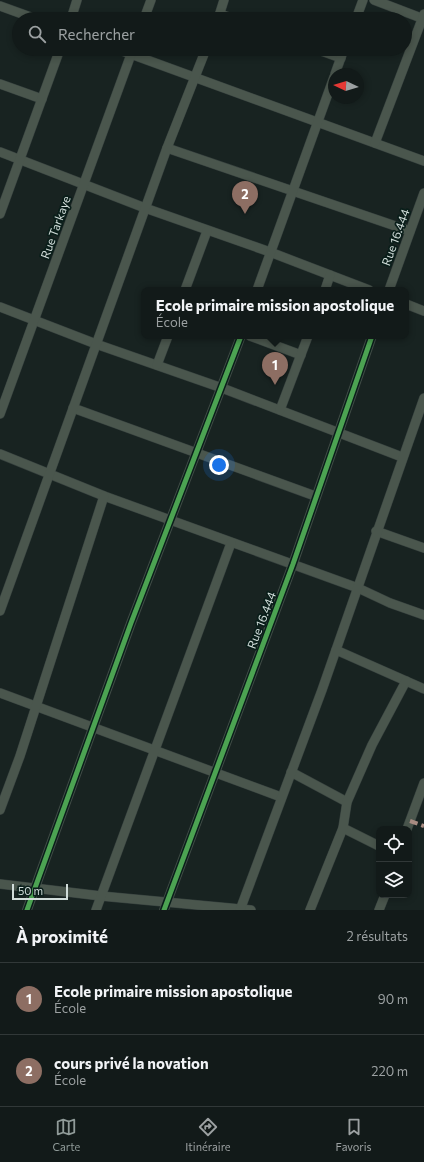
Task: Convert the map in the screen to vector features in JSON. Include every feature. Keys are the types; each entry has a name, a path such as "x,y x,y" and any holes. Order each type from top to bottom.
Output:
{"street":[{"path":"73,12 77,0"},
{"path":"147,12 152,0"},
{"path":"220,12 224,0"},
{"path":"359,12 363,0"},
{"path":"374,0 409,12"},
{"path":"0,6 17,12"},
{"path":"412,13 423,17 412,46"},
{"path":"0,214 57,56"},
{"name":"Rue Tarkaye","path":"0,414 130,56"},
{"path":"144,56 195,77 424,161"},
{"path":"0,611 166,148 203,56"},
{"path":"335,56 341,58 337,68"},
{"path":"375,143 408,56"},
{"path":"0,84 42,99"},
{"path":"258,287 328,93"},
{"path":"166,148 410,231"},
{"path":"0,152 145,208 270,252 361,287"},
{"name":"Rue 16.444","path":"390,287 424,193"},
{"path":"186,287 207,231"},
{"path":"326,287 330,275"},
{"path":"409,305 424,311"},
{"path":"0,307 96,344 222,388 402,457"},
{"path":"157,365 167,339"},
{"path":"27,910 93,727 222,388 239,339"},
{"path":"258,339 301,355"},
{"path":"280,410 307,339"},
{"name":"Rue 16.444","path":"166,906 292,564 371,339"},
{"path":"240,909 336,650 376,531 424,398"},
{"path":"73,408 315,496"},
{"path":"0,454 104,496 358,588 390,603 424,615"},
{"path":"0,810 36,706 104,496"},
{"path":"376,531 424,548"},
{"path":"96,910 231,543"},
{"path":"336,650 424,689"},
{"path":"310,910 343,828 347,802 372,745 406,681"},
{"path":"0,693 281,797"},
{"path":"291,772 347,802"},
{"path":"408,826 424,783"},
{"path":"343,828 376,844"},
{"path":"0,884 101,896 166,906 251,910"},
{"path":"379,910 384,898"}],"marked path":[{"path":"410,821 424,826"}],"cycle path":[{"path":"27,910 131,623 240,339"},
{"path":"164,910 293,564 371,339"}],"place":[{"name":"cours privé la novation","path":"245,214"},
{"name":"Ecole primaire mission apostolique","path":"275,385"}]}
